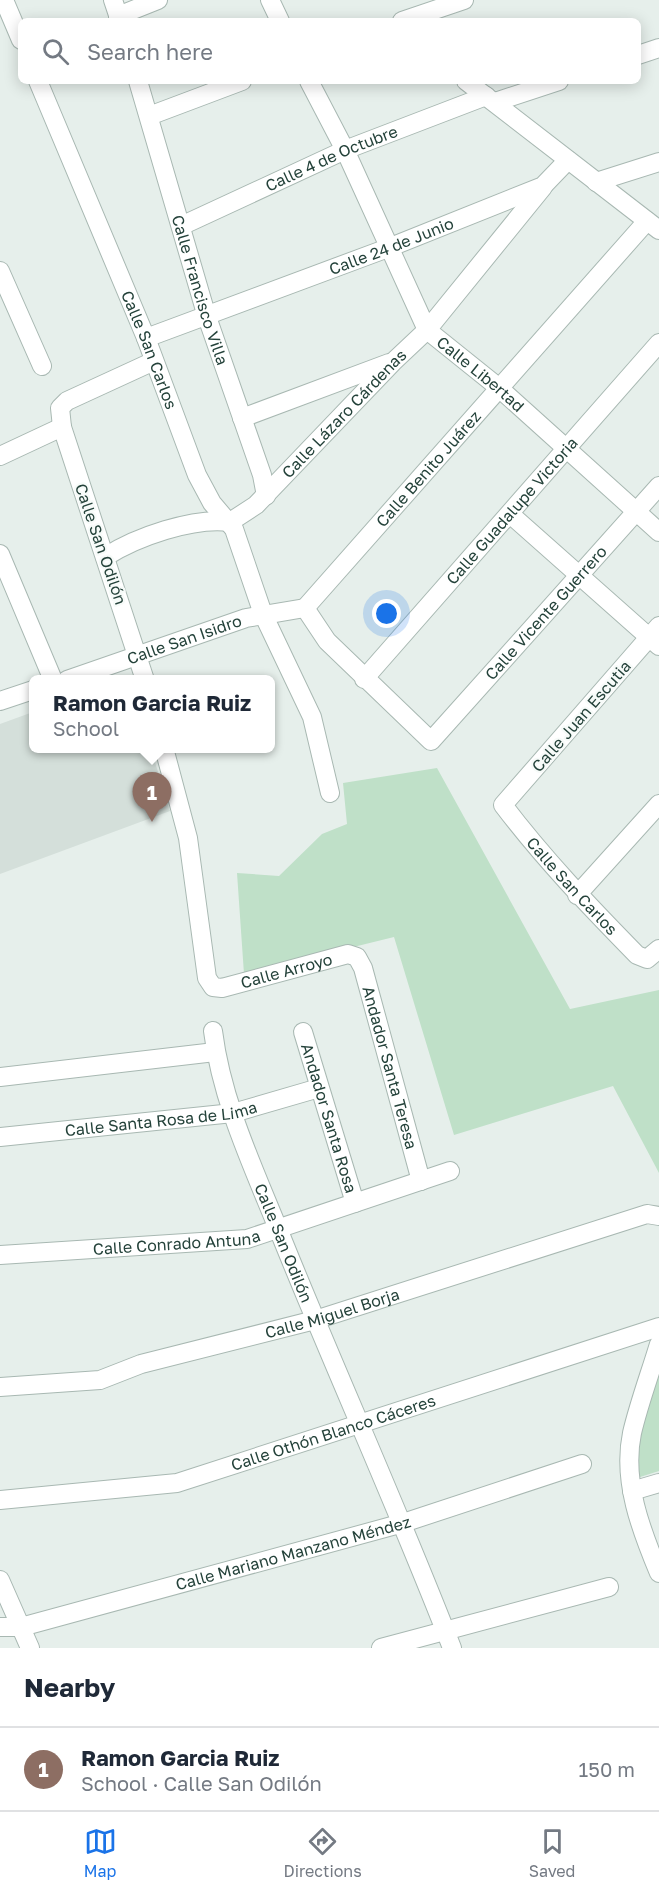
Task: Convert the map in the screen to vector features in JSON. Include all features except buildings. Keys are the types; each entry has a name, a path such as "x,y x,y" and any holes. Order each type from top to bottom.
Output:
{"street":[{"path":"4,0 18,33"},
{"path":"117,12 158,0"},
{"path":"270,0 279,18"},
{"path":"411,18 464,0"},
{"path":"641,53 659,48"},
{"name":"Calle San Carlos","path":"39,84 146,338 206,494 230,522 263,614 312,717 330,793"},
{"name":"Calle Francisco Villa","path":"139,84 207,316 262,475 266,496"},
{"path":"149,116 234,84"},
{"name":"Calle Libertad","path":"311,84 345,150 427,330 498,387 659,532"},
{"path":"470,84 653,226"},
{"name":"Calle 4 de Octubre","path":"181,226 345,150 490,99 547,84"},
{"name":"Calle 24 de Junio","path":"146,338 388,248 543,186 568,160"},
{"path":"596,182 659,162"},
{"name":"Calle Lázaro Cárdenas","path":"230,522 250,511 266,496 393,362 427,330 543,186"},
{"name":"Calle Benito Juárez","path":"294,609 498,387 653,226"},
{"path":"0,271 42,366"},
{"name":"Calle Guadalupe Victoria","path":"364,679 659,343"},
{"name":"Calle San Odilón","path":"144,675 62,428 60,408 67,401 154,361"},
{"path":"242,418 393,362"},
{"path":"0,456 62,428"},
{"name":"Calle Vicente Guerrero","path":"364,679 431,741 659,486"},
{"path":"510,514 656,637"},
{"path":"105,557 126,543 204,521 230,522"},
{"path":"0,554 51,675"},
{"path":"294,609 364,679"},
{"name":"Calle San Isidro","path":"82,675 263,614 294,609"},
{"name":"Calle Juan Escutia","path":"503,805 656,637"},
{"path":"0,700 29,691"},
{"name":"Calle Arroyo","path":"165,753 188,838 207,978 213,987 222,988 348,954 357,957"},
{"path":"578,895 659,804"},
{"name":"Calle San Carlos","path":"503,805 535,847 637,955 653,954"},
{"name":"Andador Santa Teresa","path":"357,957 363,968 422,1180"},
{"name":"Calle San Odilón","path":"213,1031 215,1052 233,1113 315,1320 403,1523 449,1640"},
{"name":"Andador Santa Rosa","path":"303,1032 355,1203"},
{"path":"0,1077 215,1052"},
{"name":"Calle Santa Rosa de Lima","path":"0,1137 233,1113 319,1088"},
{"name":"Calle Conrado Antuna","path":"0,1255 247,1239 450,1171"},
{"name":"Calle Miguel Borja","path":"0,1387 100,1380 141,1364 315,1320 647,1214 659,1216"},
{"name":"Calle Othón Blanco Cáceres","path":"0,1500 177,1483 358,1422 659,1327"},
{"path":"659,1344 632,1434 630,1473 638,1518 659,1573"},
{"name":"Calle Mariano Manzano Méndez","path":"0,1627 21,1627 403,1523 582,1464"},
{"path":"632,1491 659,1483"},
{"path":"0,1580 30,1648"},
{"path":"381,1648 449,1640 609,1587"}],"shaded area":[{"path":"29,713 29,753 152,753 170,811 0,874 0,724"}],"green space":[{"path":"437,768 570,1009 659,990 659,1173 613,1086 454,1135 394,937 244,974 237,873 279,876 322,834 347,824 343,783"},
{"path":"659,1371 659,1471 637,1478 641,1425"}],"place":[{"name":"Ramon Garcia Ruiz","path":"152,822"}]}
